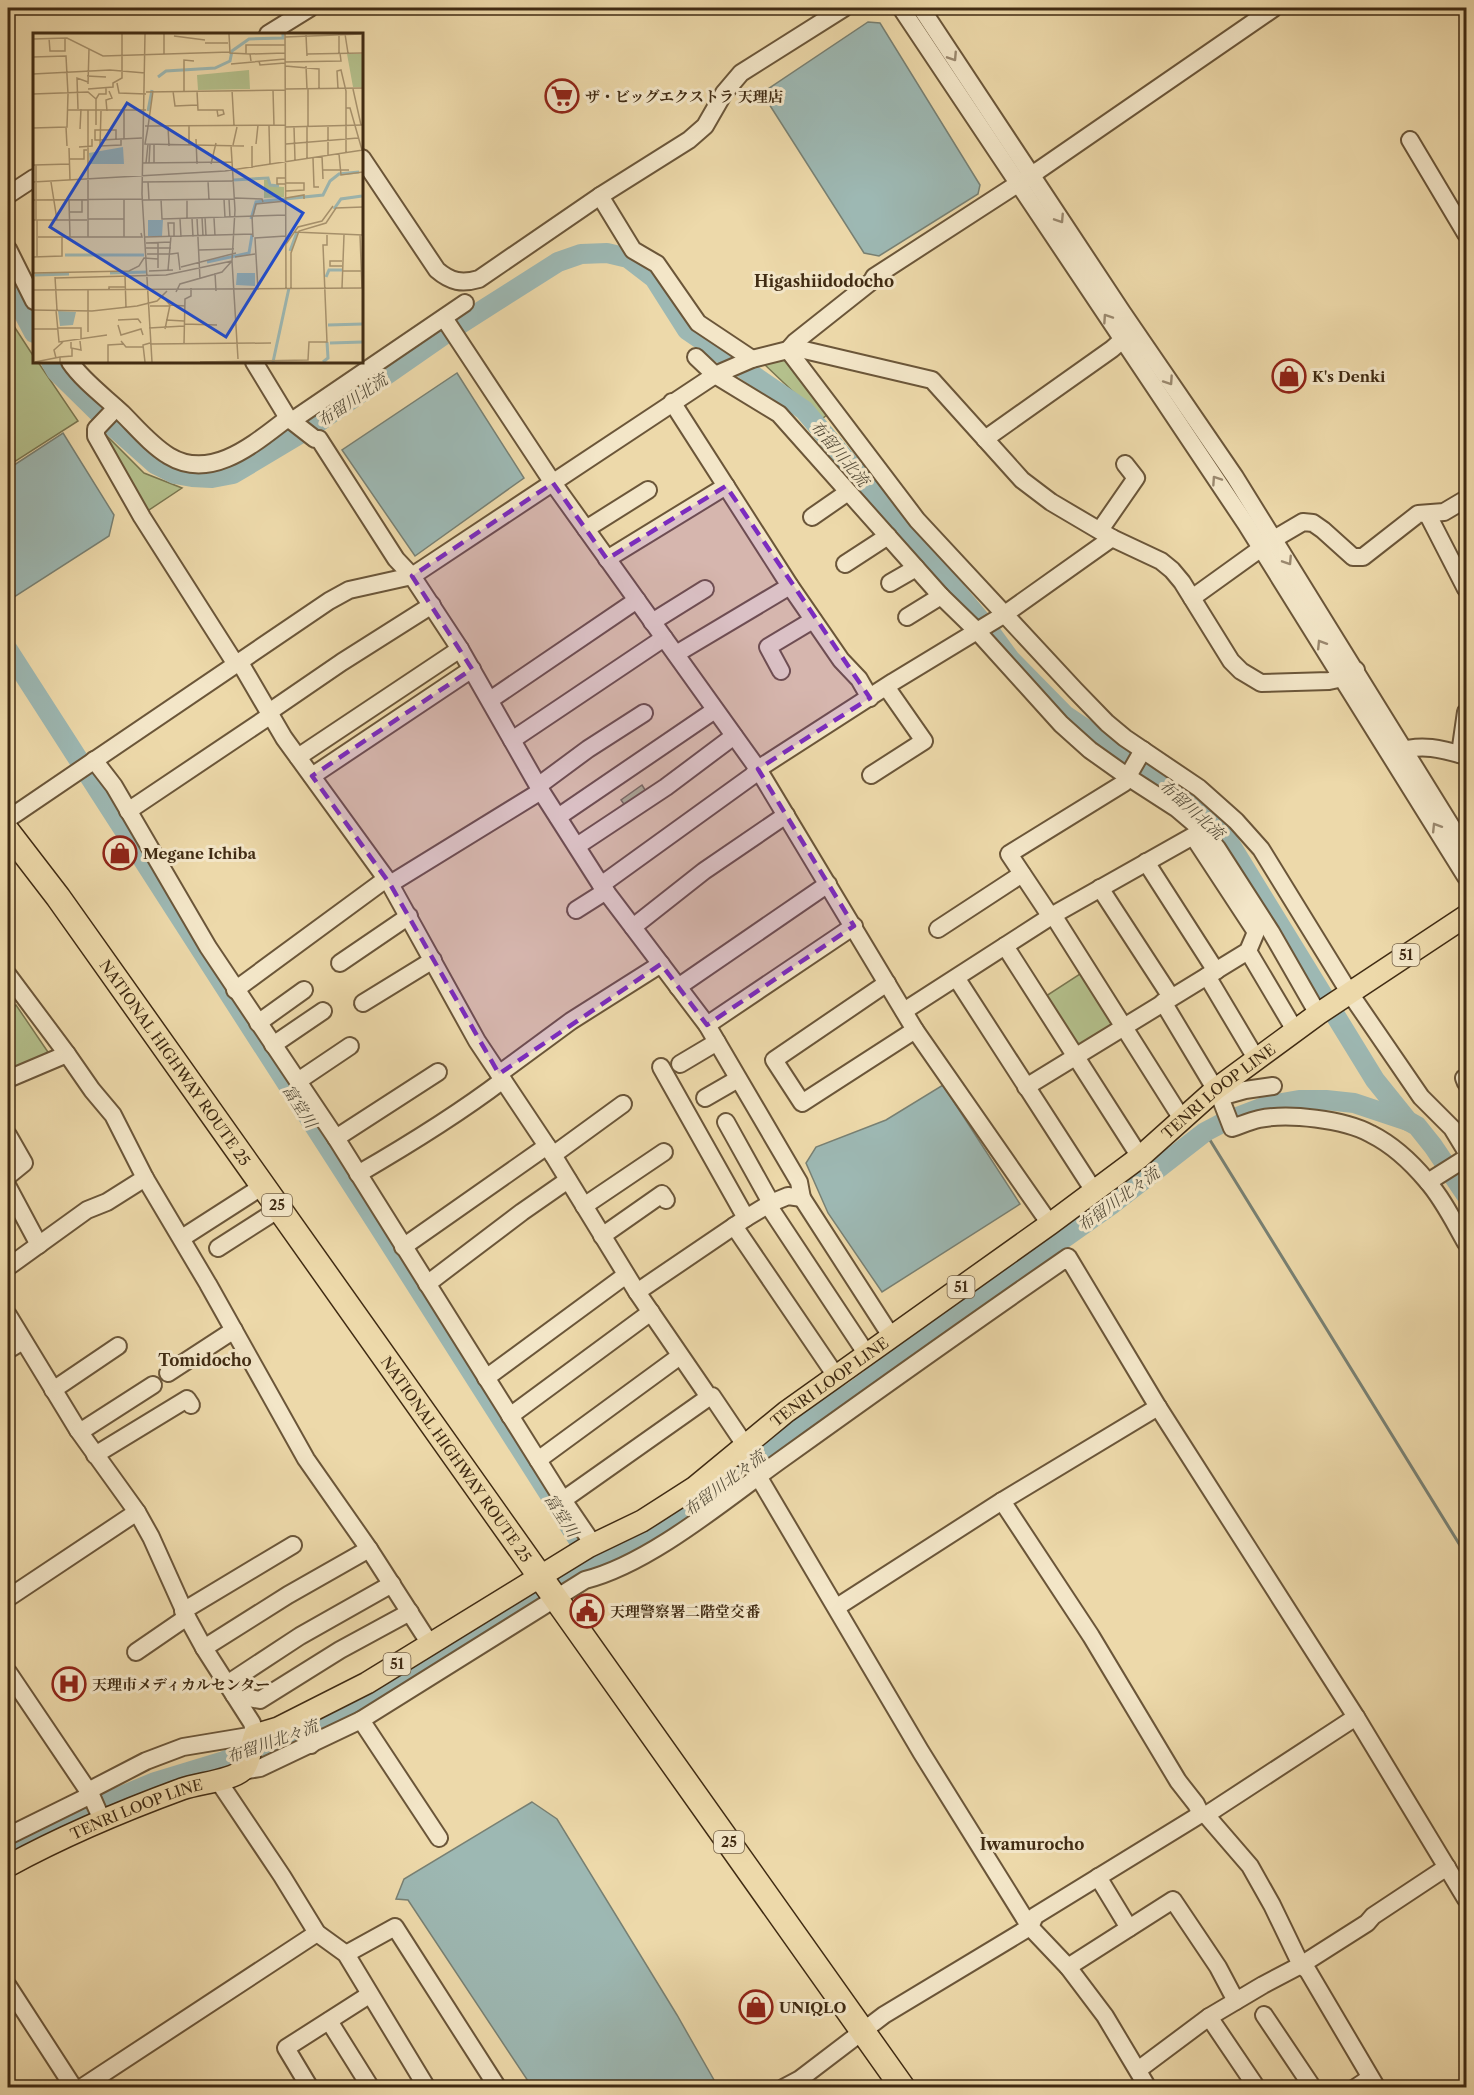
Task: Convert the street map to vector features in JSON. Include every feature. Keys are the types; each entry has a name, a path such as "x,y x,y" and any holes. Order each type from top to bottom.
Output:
{"highway":[{"name":"NATIONAL HIGHWAY ROUTE 25","path":"8,832 58,897 903,2088"}],"main road":[{"name":"TENRI LOOP LINE","path":"254,1739 366,1683 430,1644 548,1588 587,1548 642,1521 695,1487 786,1412 1140,1157 1182,1119 1220,1096 1257,1060 1320,1012 1467,916"},
{"path":"245,1768 254,1739"},
{"name":"TENRI LOOP LINE","path":"8,1866 102,1820 184,1788 245,1768"}],"street":[{"path":"272,33 291,28 310,8"},
{"path":"363,159 437,270 453,281 467,283 479,279 600,196 689,140 705,126 724,93 741,73 844,8"},
{"path":"901,8 1024,180 1268,544 1398,752 1467,877"},
{"path":"921,8 1024,180"},
{"path":"789,350 795,342 873,281 874,277 1024,180 1274,8"},
{"path":"1410,140 1467,234"},
{"path":"8,195 33,179"},
{"path":"600,196 633,249 657,264 698,323 749,360"},
{"path":"8,249 33,299"},
{"path":"71,363 116,409 171,458 192,463 218,463 247,449 292,420 465,303"},
{"path":"444,318 553,483 758,769 915,1030 1050,1224"},
{"path":"985,439 1128,335"},
{"path":"8,819 329,601 349,590 412,576 672,402 749,360 789,350 800,349 932,380 1022,480 1051,502 1106,534 1161,561 1182,582 1231,661 1261,683 1329,681 1350,674"},
{"path":"789,350 917,520 1107,723 1142,752 1199,788 1236,821 1261,849 1347,993 1421,1097 1452,1128 1467,1151"},
{"path":"696,357 779,414 941,596 977,631 1060,723 1090,750 1176,808 1203,831 1217,848 1320,1012"},
{"path":"255,363 292,420 319,440 396,559 412,576 432,605 472,669 540,788 604,888 717,1042 799,1182 802,1198 891,1336"},
{"path":"672,402 790,586 841,660 859,679 870,698"},
{"path":"116,409 96,429 96,436 141,517 298,757 388,882 477,1041 550,1150 637,1292 709,1397 712,1396 921,1752 1030,1927 1068,1967 1105,2016 1148,2088"},
{"path":"576,910 752,776 758,769 1005,614 1106,534 1136,478 1125,464"},
{"path":"607,559 726,486"},
{"path":"586,529 648,490"},
{"path":"812,517 848,492"},
{"path":"1192,598 1303,522 1312,523 1353,556 1363,557 1418,514 1444,512 1467,498"},
{"path":"1428,515 1467,589"},
{"path":"845,564 888,536"},
{"path":"890,583 916,568"},
{"path":"676,654 790,586"},
{"path":"652,622 705,589"},
{"path":"907,617 941,596"},
{"path":"490,700 637,600"},
{"path":"128,811 342,662 432,605"},
{"path":"782,670 768,647 813,620"},
{"path":"512,740 664,638"},
{"path":"298,757 460,649"},
{"path":"312,776 472,669"},
{"path":"871,776 924,741 887,688"},
{"path":"558,817 715,710"},
{"path":"1398,752 1418,746 1463,755 1467,712"},
{"path":"235,990 388,882 592,755 641,720"},
{"path":"577,846 666,787 734,736"},
{"path":"1142,752 1124,783 1009,854 1124,1026 1182,1119"},
{"path":"1398,752 1467,850"},
{"path":"87,764 114,786 235,990 336,1138 563,1500 587,1548"},
{"path":"633,927 704,871 786,815"},
{"path":"904,1011 1052,916 1193,836 1256,932 1248,951 1026,1087"},
{"path":"1146,862 1212,973 1257,1060"},
{"path":"938,929 1022,874"},
{"path":"678,987 828,884"},
{"path":"1100,888 1167,999 1220,1096 1232,1128 1259,1119 1295,1117 1331,1121 1370,1133 1395,1150 1429,1180 1467,1243"},
{"path":"340,963 409,916"},
{"path":"706,1025 854,926"},
{"path":"1005,946 1140,1157"},
{"path":"1248,951 1296,1032"},
{"path":"363,1003 433,960"},
{"path":"358,1174 439,1126 571,1021 661,964"},
{"path":"8,975 113,1115 145,1178 182,1238 306,1459 369,1549 430,1644"},
{"path":"957,978 1094,1191"},
{"path":"887,983 774,1060 802,1103 915,1030"},
{"path":"258,1023 304,990"},
{"path":"273,1045 323,1011"},
{"path":"680,1064 717,1042"},
{"path":"298,1082 350,1046"},
{"path":"8,1079 67,1054"},
{"path":"661,1067 740,1222 836,1376"},
{"path":"336,1138 438,1072"},
{"path":"705,1098 738,1079"},
{"path":"1220,1096 1273,1086"},
{"path":"403,1247 623,1104"},
{"path":"726,1122 770,1204 866,1353"},
{"path":"8,1135 24,1163 8,1176"},
{"path":"584,1206 664,1152"},
{"path":"1429,1180 1467,1158"},
{"path":"8,1267 87,1210 107,1203 145,1178"},
{"path":"427,1284 568,1180"},
{"path":"8,1186 39,1245"},
{"path":"182,1238 263,1186"},
{"path":"602,1236 662,1194 666,1200"},
{"path":"637,1292 770,1204 788,1196 802,1198"},
{"path":"218,1248 279,1209"},
{"path":"245,1768 260,1768 361,1720 548,1588 601,1576 661,1545 1068,1257 1158,1407 1356,1717 1467,1899"},
{"path":"486,1378 626,1275"},
{"path":"510,1416 651,1312"},
{"path":"8,1315 78,1430 151,1537 185,1614 252,1723 254,1739 183,1747 146,1761 8,1836"},
{"path":"168,1373 234,1330"},
{"path":"8,1350 23,1341"},
{"path":"53,1390 118,1346"},
{"path":"538,1460 680,1356"},
{"path":"78,1430 86,1428 153,1385"},
{"path":"563,1500 709,1397"},
{"path":"95,1455 187,1399 191,1405"},
{"path":"837,1607 1002,1501 1158,1407"},
{"path":"1002,1501 1091,1636 1178,1780 1204,1815 1250,1866 1301,1965 1308,1971 1374,2083 1355,2088"},
{"path":"8,1598 136,1512"},
{"path":"136,1652 185,1614 292,1545"},
{"path":"204,1648 288,1595 369,1549"},
{"path":"231,1690 300,1636 392,1584"},
{"path":"231,1690 260,1700 340,1650 410,1612"},
{"path":"8,1672 89,1793 102,1820"},
{"path":"783,2088 800,2079 884,2016 1030,1927 1035,1916 1204,1815 1356,1717"},
{"path":"297,1718 311,1745"},
{"path":"361,1720 439,1838"},
{"path":"217,1779 317,1933 346,1954 427,2088"},
{"path":"1138,2070 1209,2018 1301,1965 1367,1923 1373,1916 1447,1867"},
{"path":"1098,1877 1129,1928"},
{"path":"1068,1967 1173,1900 1218,1967 1236,2001"},
{"path":"346,1954 395,1927 498,2088"},
{"path":"81,2088 317,1933"},
{"path":"8,1986 74,2088"},
{"path":"310,2088 286,2048 369,1995"},
{"path":"1264,2015 1313,2088"},
{"path":"1209,2018 1257,2088"},
{"path":"329,2021 371,2088"}],"highlighted area":[{"path":"553,483 607,559 726,486 870,698 758,769 854,926 707,1025 661,964 499,1074 390,884 312,776 472,669 412,576"}],"green space":[{"path":"8,317 33,355 33,363 39,363 78,421 8,466"},
{"path":"788,356 829,413 822,419 765,365 765,361"},
{"path":"102,431 144,473 182,488 143,514"},
{"path":"642,785 647,793 626,807 621,800"},
{"path":"1083,972 1112,1018 1111,1025 1079,1046 1043,998"},
{"path":"16,1005 52,1058 8,1077 8,1010"}],"water":[{"path":"868,22 880,23 980,185 978,194 879,256 864,253 762,93"},
{"path":"457,373 524,478 415,556 342,450"},
{"path":"63,433 114,515 109,536 8,601 8,469"},
{"path":"943,1085 1020,1204 882,1292 828,1213 806,1163 816,1147 886,1120"},
{"path":"532,1802 557,1819 677,2015 718,2087 573,2088 571,2084 564,2087 532,2087 408,1900 396,1899 404,1879"}],"waterway":[{"name":"布留川北流","path":"52,363 56,371 110,424 155,464 175,474 212,478 233,474 310,428 451,330 558,262 581,254 607,253 628,258 654,278 687,330 804,410 988,629 1010,659 1065,715 1176,790 1197,807 1227,839 1375,1080 1408,1121 1417,1126 1433,1146 1466,1195"},
{"name":"布留川北流","path":"8,284 33,331"},
{"name":"富堂川","path":"8,650 593,1563"},
{"name":"布留川北々流","path":"8,1847 155,1782 297,1735 351,1709 593,1563 645,1539 697,1506 797,1426 854,1391 1111,1205 1205,1132 1224,1122 1266,1106 1299,1100 1354,1103 1408,1121"},
{"path":"1205,1132 1466,1555"}],"place":[{"name":"ザ・ビッグエクストラ 天理店","path":"562,96"},
{"name":"K's Denki","path":"1289,376"},
{"name":"Megane Ichiba","path":"120,853"},
{"name":"天理警察署二階堂交番","path":"587,1611"},
{"name":"天理市メディカルセンター","path":"69,1684"},
{"name":"UNIQLO","path":"756,2007"}],"district":[{"name":"Higashiidodocho","path":"824,281"},
{"name":"Tomidocho","path":"205,1360"},
{"name":"Iwamurocho","path":"1032,1844"}]}
